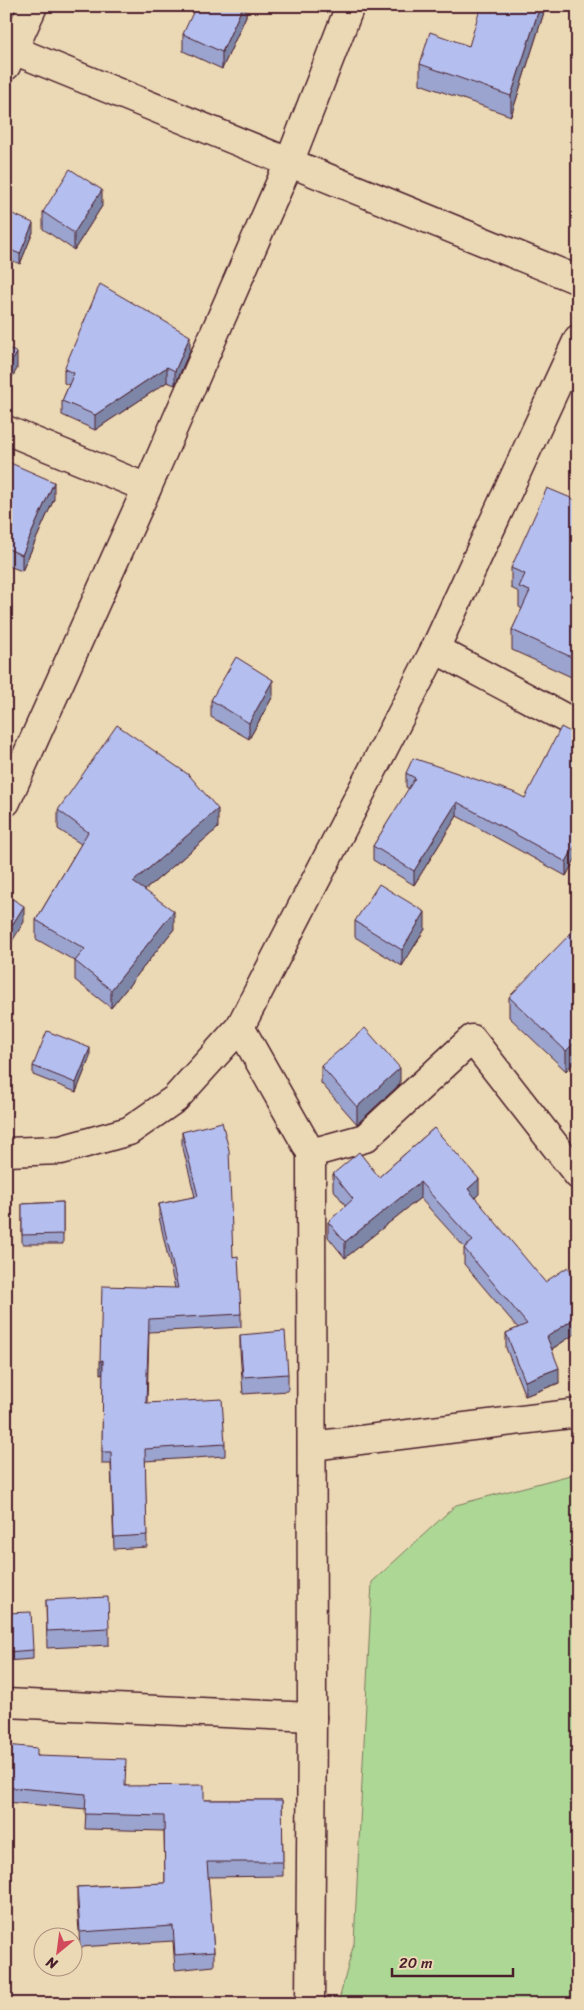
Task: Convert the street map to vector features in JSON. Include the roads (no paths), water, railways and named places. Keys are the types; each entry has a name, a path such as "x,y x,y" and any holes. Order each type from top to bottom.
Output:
{"street":[{"path":"33,6 9,54 289,163 578,280"},
{"path":"6,802 147,488 289,163 350,6"},
{"path":"6,1152 60,1150 129,1132 175,1099 240,1028 434,650 578,339"},
{"path":"6,430 147,488"},
{"path":"434,650 578,725"},
{"path":"240,1028 311,1153 312,1717 310,2004"},
{"path":"311,1153 365,1138 472,1039 578,1174"},
{"path":"312,1446 578,1413"},
{"path":"6,1702 312,1717"}]}
